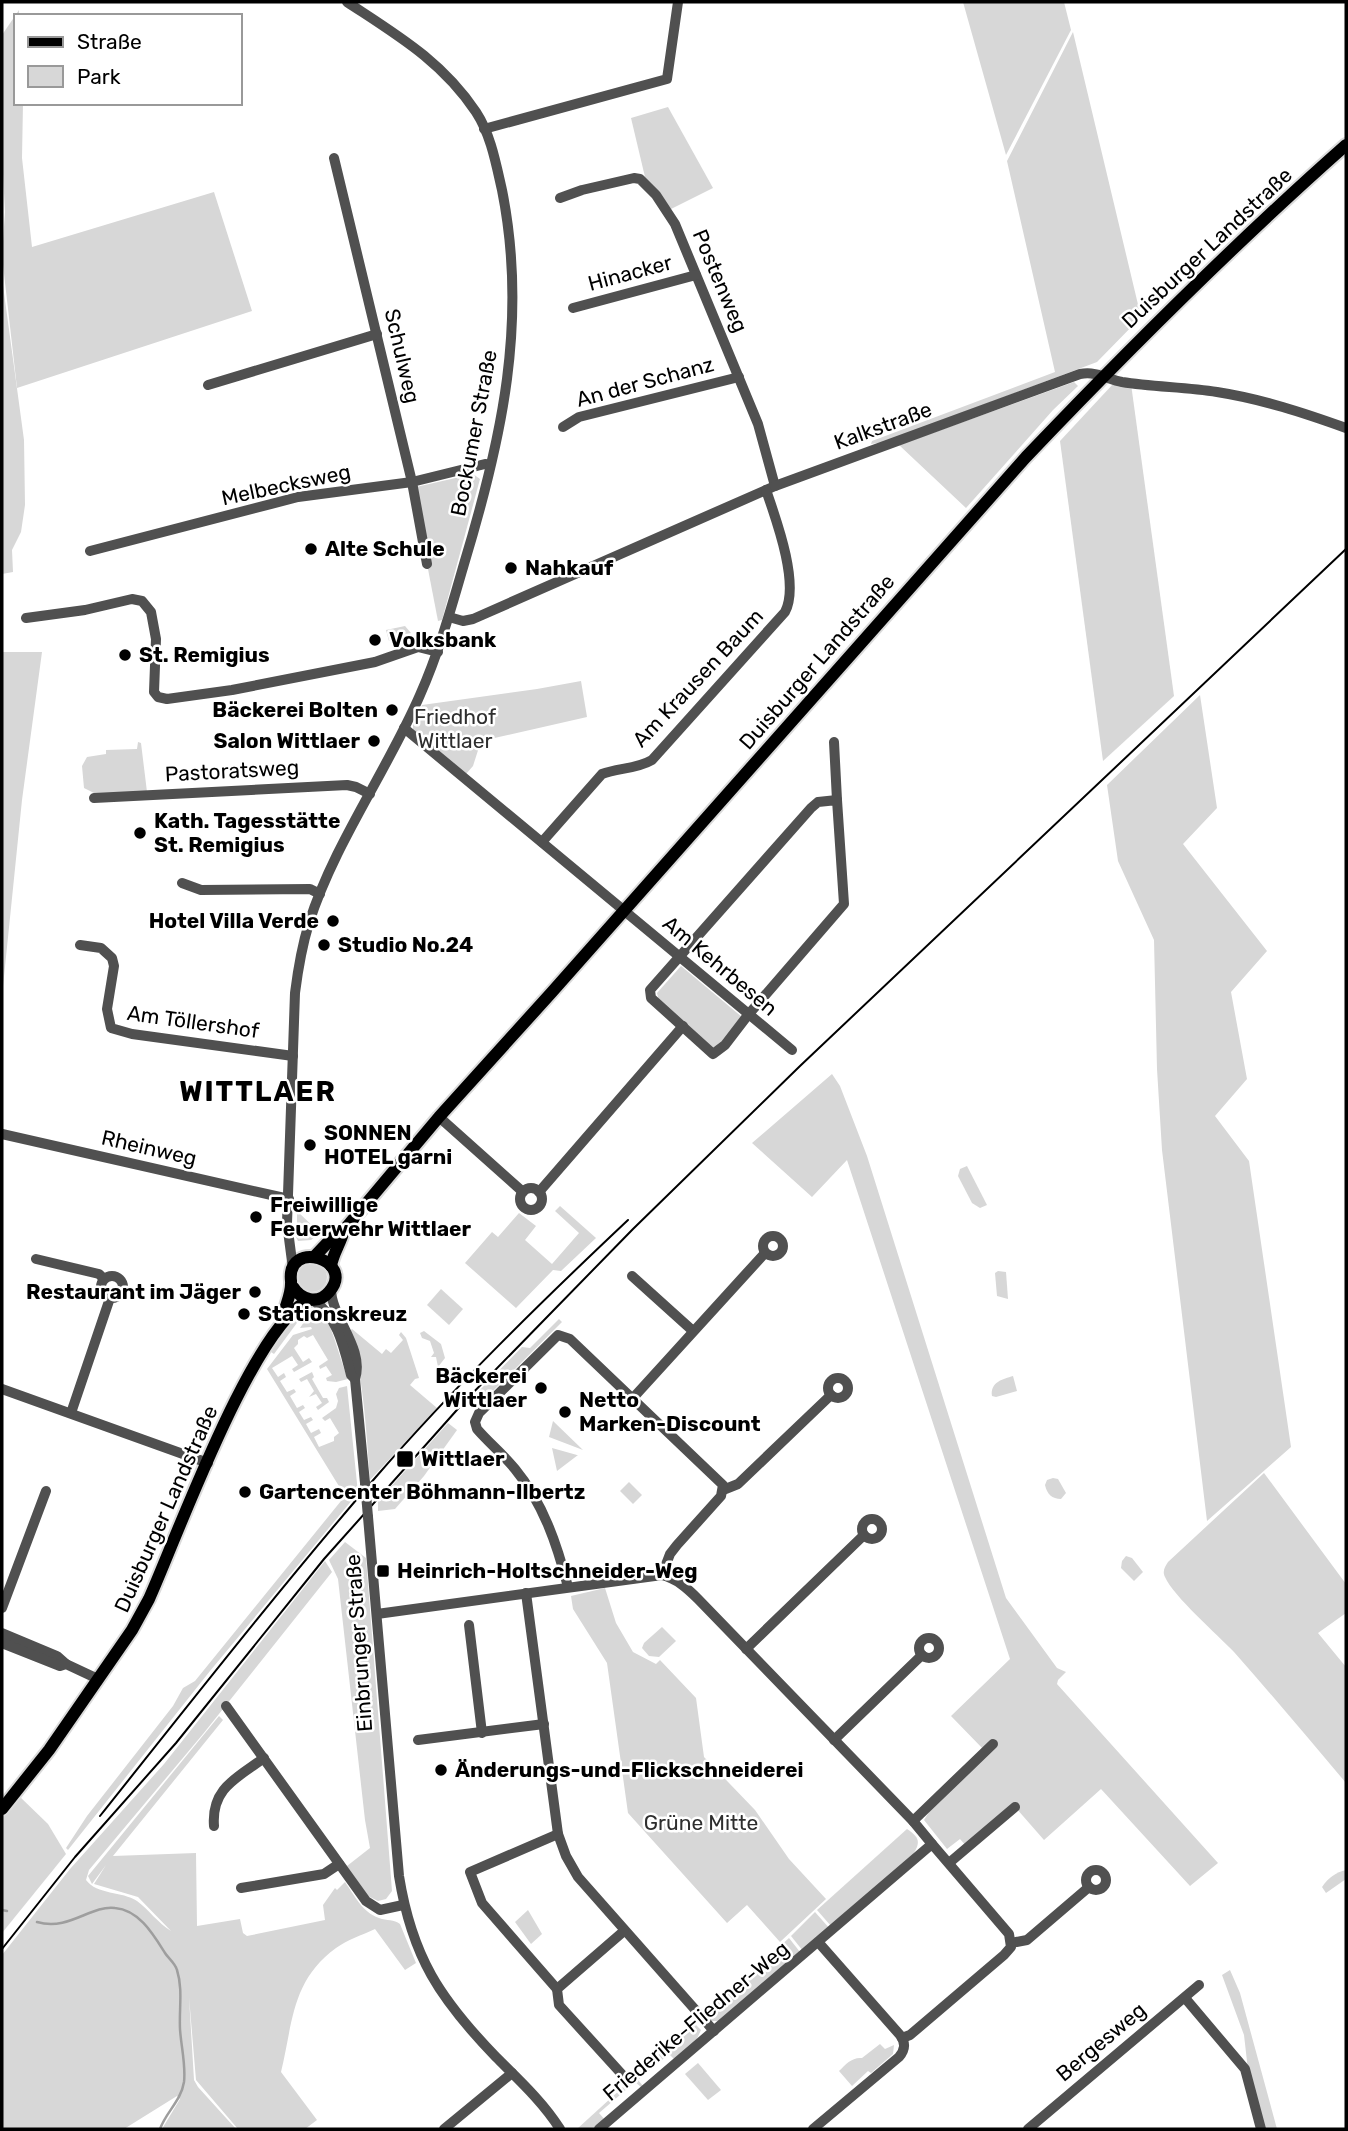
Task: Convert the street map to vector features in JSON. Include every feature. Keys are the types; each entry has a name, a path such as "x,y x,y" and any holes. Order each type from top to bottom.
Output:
{"main road":[{"name":"Duisburger Landstraße","path":"282,1322 284,1308 293,1287 293,1269 300,1260 311,1257 344,1230 439,1117 985,501 1104,375 1220,260 1346,145"},
{"name":"Duisburger Landstraße","path":"2,1809 49,1750 149,1599 241,1389 282,1322 300,1304 326,1296 331,1289 334,1276 331,1266 333,1256 344,1230"},
{"path":"311,1257 323,1259 331,1266"},
{"path":"293,1287 298,1294 311,1300"}],"street":[{"name":"Bockumer Straße","path":"293,1269 288,1237 295,993 300,955 320,894 404,729 438,652 490,465 511,360 513,270 499,176 484,129 476,113 449,78 429,58 347,2"},
{"path":"484,129 667,79 678,2"},
{"name":"Schulweg","path":"334,158 412,482 427,564"},
{"name":"Postenweg","path":"560,198 618,180 640,179 656,195 675,224 758,424 770,488"},
{"name":"Hinacker","path":"573,307 696,275"},
{"path":"208,385 377,334"},
{"name":"Kalkstraße","path":"449,617 463,621 473,619 770,488 1080,374 1104,375 1120,382 1247,398 1292,409 1346,428"},
{"name":"An der Schanz","path":"563,427 579,417 739,377"},
{"name":"Melbecksweg","path":"90,551 298,497 412,482 490,465"},
{"name":"Am Krausen Baum","path":"542,842 602,774 643,765 652,760 785,612 789,587 784,545 770,488"},
{"path":"26,618 85,610 132,599 142,601 149,608 156,639 154,692 163,699 232,690 375,662 418,647 438,652"},
{"name":"Am Kehrbesen","path":"404,729 792,1050"},
{"path":"834,742 845,904 725,1045 713,1054 654,1001 649,994 650,990 811,808 818,802 837,800"},
{"name":"Pastoratsweg","path":"94,798 347,785 370,794"},
{"path":"182,883 201,890 310,889 320,894"},
{"name":"Am Töllershof","path":"80,945 101,948 112,958 114,966 107,1009 111,1028 132,1034 293,1056"},
{"path":"539,1192 683,1026"},
{"path":"439,1117 523,1192"},
{"name":"Rheinweg","path":"2,1134 289,1199"},
{"path":"529,1188 539,1192 541,1202 537,1208 530,1209 521,1203 520,1197 529,1188"},
{"path":"288,1237 299,1251 311,1257"},
{"path":"633,1398 765,1252"},
{"path":"36,1259 99,1274 104,1279"},
{"path":"632,1276 693,1331"},
{"path":"115,1277 122,1284 120,1295 110,1298 104,1295 101,1289 104,1279 115,1277"},
{"name":"Einbrunger Straße","path":"331,1289 357,1368 355,1379 377,1614 387,1763 403,1905 424,1960 439,1989 465,2024 548,2112 560,2129"},
{"path":"71,1413 110,1298"},
{"name":"Einbrunger Straße","path":"311,1300 323,1308 334,1322 351,1376 355,1379"},
{"path":"568,1587 557,1543 537,1500 516,1470 477,1429 477,1416 558,1335 570,1339 633,1398 720,1480 723,1490"},
{"path":"2,1389 208,1463"},
{"path":"662,1575 670,1554 690,1528 718,1500 723,1490 738,1484 831,1395"},
{"path":"2,1608 46,1491"},
{"path":"746,1649 864,1535"},
{"path":"377,1614 662,1575 685,1586 913,1821 949,1863 1009,1934 1011,1943 1004,1955 902,2038 902,2054 813,2129"},
{"path":"526,1594 558,1835 578,1877 714,2031"},
{"path":"469,1625 482,1733"},
{"path":"2,1633 57,1656 66,1664 98,1679"},
{"path":"2,1643 60,1666 66,1664"},
{"path":"834,1740 922,1656"},
{"path":"226,1706 371,1906 380,1910 403,1905"},
{"path":"418,1740 544,1724"},
{"path":"913,1821 993,1744"},
{"path":"214,1826 213,1811 222,1790 264,1758"},
{"path":"949,1863 1015,1807"},
{"path":"558,1835 470,1872 482,1903 557,1989 559,2006 628,2081"},
{"name":"Friederike-Fliedner-Weg","path":"599,2129 932,1844"},
{"path":"242,1888 324,1874 339,1864"},
{"path":"1011,1943 1027,1940 1089,1887"},
{"path":"557,1989 624,1931"},
{"name":"Friederike-Fliedner-Weg","path":"819,1943 902,2038"},
{"name":"Bergesweg","path":"1028,2129 1199,1985"},
{"path":"1185,1998 1245,2069 1261,2129"},
{"path":"444,2129 512,2073"}],"green space":[{"path":"963,2 1064,2 1071,30 1006,155"},
{"path":"14,17 14,105 23,105 22,158 32,247 214,192 252,311 17,388 2,256 5,212 2,35"},
{"path":"1073,32 1141,317 1097,362 884,442 871,444 872,441 1055,372 1007,161"},
{"path":"668,107 713,188 671,209 645,177 631,118"},
{"path":"2,278 24,440 25,505 21,532 12,550 13,572 2,574"},
{"path":"1074,382 1078,386 1053,410 966,508 899,445"},
{"path":"1114,383 1131,384 1174,696 1103,761 1060,441"},
{"path":"473,474 480,479 442,620 438,621 416,487"},
{"path":"405,626 411,633 389,641 386,630"},
{"path":"2,652 42,652 22,800 2,996"},
{"name":"Friedhof Wittlaer","path":"581,681 587,717 481,741 473,766 466,774 413,730 422,705"},
{"path":"1200,695 1217,808 1183,844 1267,951 1231,992 1247,1079 1215,1116 1249,1161 1291,1447 1207,1521 1162,1150 1154,940 1118,861 1107,785"},
{"path":"138,742 141,743 147,792 98,795 84,788 82,766 87,757 106,754 106,750 137,749"},
{"path":"681,966 742,1017 718,1048 712,1047 659,1001 657,993"},
{"path":"832,1074 840,1086 867,1156 1006,1598 1057,1668 1066,1672 1057,1684 1218,1863 1190,1886 1101,1789 1044,1840 1016,1808 967,1847 960,1839 947,1849 924,1820 933,1806 984,1750 951,1716 1010,1659 847,1160 812,1197 752,1143"},
{"path":"967,1166 987,1205 980,1208 972,1203 958,1176 960,1169"},
{"path":"560,1206 596,1238 561,1271 553,1270 516,1308 465,1263 492,1232 498,1237 519,1213 536,1226 525,1240 552,1264 579,1233 555,1211"},
{"path":"297,1211 320,1233 311,1240 298,1241 294,1233 297,1228"},
{"path":"312,1262 323,1266 327,1277 323,1288 312,1292 301,1288 297,1277 301,1266"},
{"path":"1006,1272 1008,1299 997,1296 995,1273"},
{"path":"441,1289 463,1309 449,1325 427,1305"},
{"path":"296,1312 302,1316 274,1354 271,1352"},
{"path":"324,1315 348,1379 327,1381 326,1378 332,1375 326,1366 320,1369 319,1366 328,1360 313,1335 298,1340 294,1348 303,1362 309,1358 312,1362 294,1372 292,1369 298,1365 292,1356 272,1368 278,1377 284,1373 286,1377 280,1381 287,1392 294,1389 296,1392 290,1396 297,1408 303,1405 305,1408 299,1412 304,1420 311,1417 313,1420 306,1424 311,1433 319,1429 321,1433 314,1437 319,1447 334,1441 334,1437 339,1433 330,1418 325,1421 322,1418 336,1408 339,1388 347,1386 358,1493 210,1671 68,1850 66,1848 87,1816 173,1706 183,1688 195,1681 345,1496 267,1369 293,1335 312,1329 300,1328 308,1316"},
{"path":"559,1319 562,1322 478,1406 477,1401 472,1398 522,1347 530,1348"},
{"path":"352,1329 382,1354 386,1349 391,1353 403,1340 399,1335 401,1332 406,1338 419,1378 410,1385 437,1408 370,1480 364,1405 350,1331"},
{"path":"424,1331 441,1344 445,1358 438,1367 436,1357 431,1357 434,1353 430,1341 422,1338 420,1333"},
{"path":"312,1372 312,1379 323,1398 327,1398 329,1402 318,1410 316,1407 322,1403 316,1394 309,1397 314,1391 307,1379 301,1382 299,1379"},
{"path":"1013,1376 1017,1391 992,1396 995,1384"},
{"path":"553,1421 583,1450 549,1437"},
{"path":"448,1423 457,1430 424,1476 395,1509 378,1511 378,1501"},
{"path":"552,1448 577,1455 578,1455 557,1471"},
{"path":"1264,1473 1346,1584 1346,1613 1318,1633 1346,1667 1346,1783 1234,1652 1177,1594 1164,1575 1168,1562"},
{"path":"1058,1479 1066,1493 1061,1499 1053,1497 1046,1488 1047,1480"},
{"path":"629,1482 642,1495 633,1504 620,1491"},
{"path":"345,1542 366,1558 392,1891 386,1899 378,1901 368,1896 347,1866 370,1848 338,1579 329,1560"},
{"path":"1126,1556 1132,1558 1143,1572 1134,1581 1121,1568"},
{"path":"325,1561 332,1572 203,1734 89,1870 86,1880 91,1885 103,1891 137,1901 171,1931 138,1897 94,1884 106,1865 92,1884 88,1876 219,1716 223,1720 113,1856 196,1853 197,1926 240,1919 243,1933 247,1936 325,1920 323,1905 335,1888 337,1890 345,1882 368,1912 400,1924 416,1963 405,1970 375,1929 336,1948 310,1974 296,2004 281,2072 317,2120 305,2129 238,2129 196,2080 189,1997 194,2080 236,2129 162,2129 180,2099 177,2096 124,2129 2,2129 2,1955 70,1869 164,1764"},
{"name":"Grüne Mitte","path":"605,1588 616,1623 633,1652 656,1664 660,1660 696,1698 704,1757 755,1810 789,1859 826,1899 780,1942 747,1905 727,1923 628,1813 607,1663 573,1609 571,1596"},
{"path":"662,1627 676,1641 659,1657 649,1656 642,1648 644,1643"},
{"path":"18,1795 48,1824 66,1854 2,1933 2,1814"},
{"path":"907,1829 918,1842 910,1859 831,1926 817,1910"},
{"path":"1346,1870 1346,1879 1326,1893 1322,1887 1327,1881"},
{"path":"528,1910 542,1934 531,1944 515,1922"},
{"path":"815,1912 830,1929 803,1951 791,1936"},
{"path":"789,1938 800,1952 720,2021 711,2021 704,2014"},
{"path":"1230,1970 1240,1993 1277,2129 1264,2129 1248,2070 1244,2035 1222,1975"},
{"path":"691,2025 696,2025 701,2030 695,2043 675,2060 669,2054 638,2080 643,2086 635,2082 599,2113 605,2120 593,2129 577,2129"},
{"path":"880,2044 885,2049 894,2045 893,2054 852,2086 839,2071"},
{"path":"698,2063 721,2090 708,2100 685,2074"}],"waterway":[{"path":"37,1922 49,1924 70,1921 106,1908 124,1910 144,1924 175,1965 180,1984 184,2082 180,2095 160,2129"},
{"path":"2,1910 7,1911"}],"tram line":[{"path":"2,1949 75,1857 176,1743 324,1559 464,1402 633,1229 800,1066 1346,549"},
{"path":"100,1816 270,1603 405,1444 499,1346 628,1220"}],"place":[{"name":"Alte Schule","path":"311,549"},
{"name":"Nahkauf","path":"511,568"},
{"name":"Volksbank","path":"375,640"},
{"name":"St. Remigius","path":"125,655"},
{"name":"Bäckerei Bolten","path":"392,710"},
{"name":"Salon Wittlaer","path":"374,741"},
{"name":"Kath. Tagesstätte St. Remigius","path":"140,833"},
{"name":"Hotel Villa Verde","path":"333,921"},
{"name":"Studio No.24","path":"324,945"},
{"name":"SONNEN HOTEL garni","path":"310,1145"},
{"name":"Freiwillige Feuerwehr Wittlaer","path":"256,1217"},
{"name":"Restaurant im Jäger","path":"255,1292"},
{"name":"Stationskreuz","path":"244,1314"},
{"name":"Bäckerei Wittlaer","path":"541,1388"},
{"name":"Netto Marken-Discount","path":"565,1412"},
{"name":"Wittlaer","path":"405,1459"},
{"name":"Gartencenter Böhmann-Ilbertz","path":"245,1492"},
{"name":"Heinrich-Holtschneider-Weg","path":"383,1571"},
{"name":"Änderungs-und-Flickschneiderei","path":"441,1770"}],"district":[{"name":"WITTLAER","path":"258,1091"}]}
